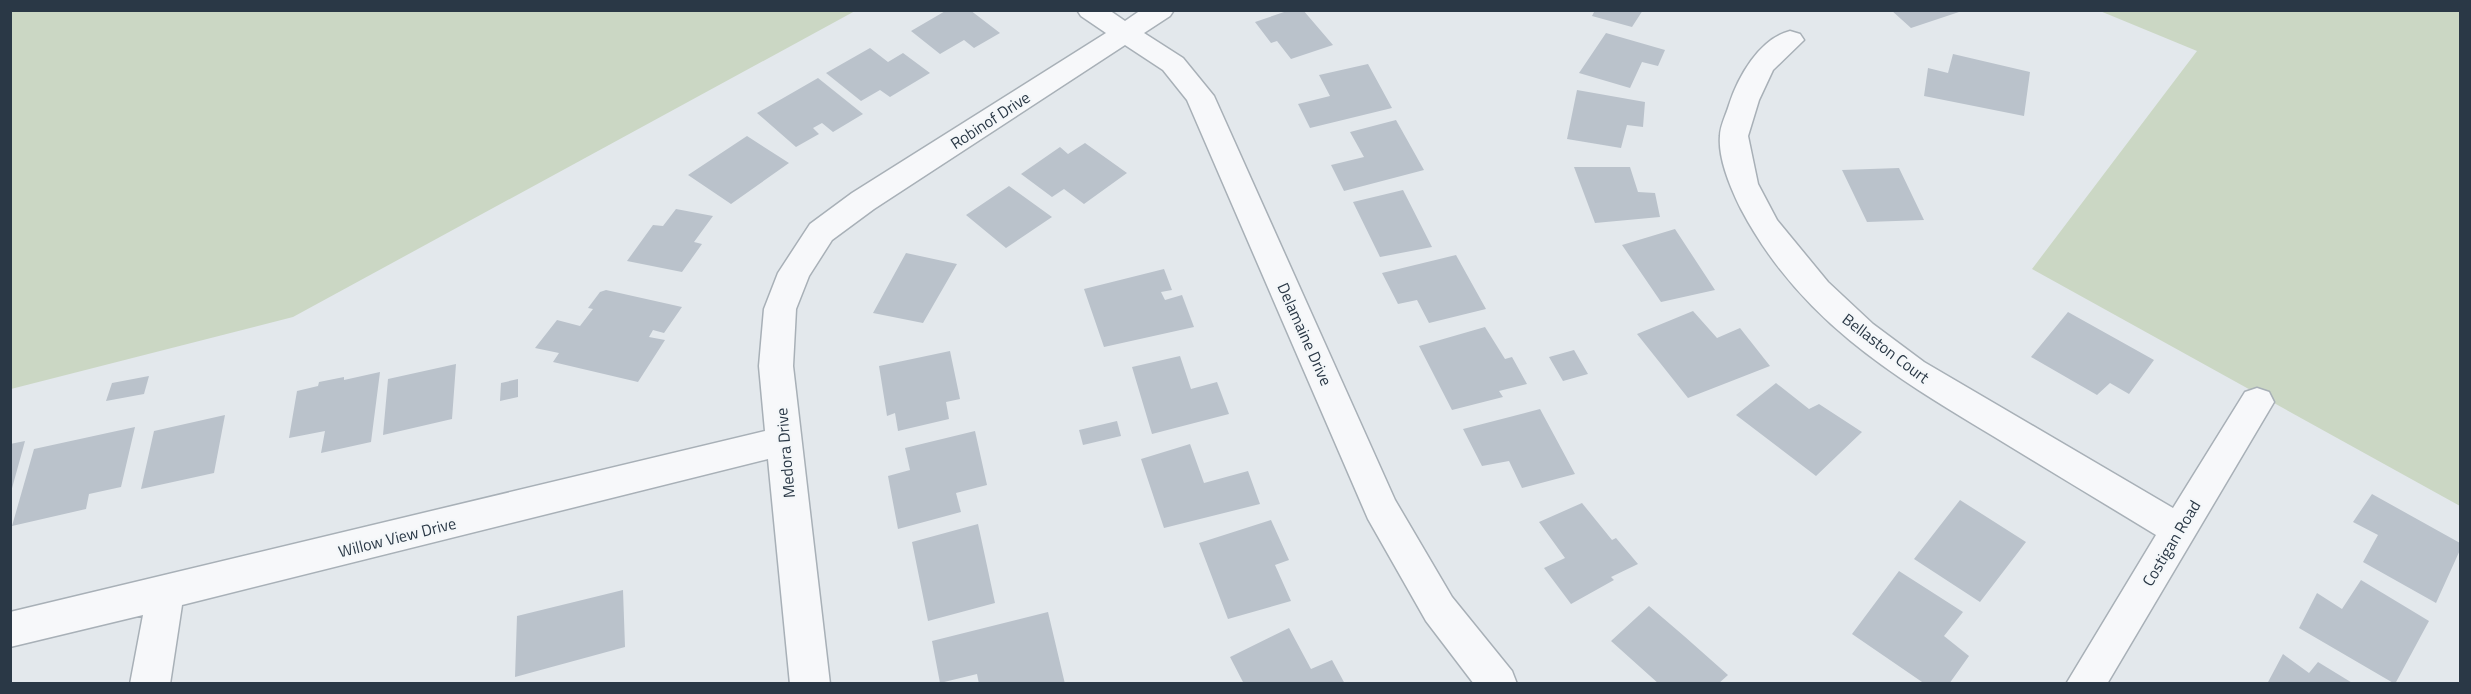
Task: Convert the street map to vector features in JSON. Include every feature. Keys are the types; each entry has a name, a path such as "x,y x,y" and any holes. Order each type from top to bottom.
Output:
{"street":[{"name":"Delamaine Drive","path":"1090,10 1173,64 1200,96 1381,508 1439,609 1498,684"},
{"name":"Robinof Drive","path":"821,232 863,201 1161,10"},
{"name":"Bellaston Court","path":"1790,40 1762,65 1745,100 1734,136 1743,184 1766,227 1817,291 1861,333 1912,371 2180,530"},
{"name":"Medora Drive","path":"810,684 776,366 780,309 794,273 821,232"},
{"name":"Costigan Road","path":"2085,684 2257,402"},
{"name":"Willow View Drive","path":"10,630 784,441"},
{"path":"150,684 165,594"}],"green space":[{"path":"11,10 855,11 293,317 11,389"},
{"path":"2100,11 2460,11 2460,506 2032,269 2197,51"}],"building":[{"path":"947,10 970,10 1000,33 974,48 964,40 940,54 911,31"},
{"path":"1290,10 1303,10 1333,45 1291,59 1277,41 1271,43 1255,22"},
{"path":"1595,10 1643,10 1632,27 1592,16"},
{"path":"1891,10 1962,10 1962,11 1911,28"},
{"path":"1606,33 1665,50 1658,66 1642,62 1630,88 1579,73"},
{"path":"870,48 888,62 903,53 930,73 890,97 880,90 861,101 826,73"},
{"path":"1953,54 2030,72 2024,116 1924,96 1928,68 1948,73"},
{"path":"1368,64 1392,108 1310,128 1298,104 1330,96 1319,75"},
{"path":"818,78 863,114 833,132 822,123 813,128 819,134 796,147 757,113"},
{"path":"1577,90 1645,102 1643,127 1627,125 1621,148 1567,139"},
{"path":"1396,120 1424,170 1344,191 1331,165 1364,157 1350,132"},
{"path":"747,136 789,163 731,204 688,175"},
{"path":"1085,143 1127,173 1084,204 1064,189 1052,197 1021,174 1060,147 1068,154"},
{"path":"1574,167 1630,167 1638,192 1655,193 1660,217 1595,223"},
{"path":"1899,168 1924,220 1867,222 1842,170"},
{"path":"1009,186 1052,217 1006,248 966,215"},
{"path":"1403,190 1432,247 1380,257 1353,202"},
{"path":"676,209 713,216 694,242 702,244 682,272 627,261 653,225 663,226"},
{"path":"1675,229 1715,290 1661,302 1622,245"},
{"path":"906,253 957,264 923,323 873,313"},
{"path":"1456,255 1486,309 1429,323 1417,300 1398,304 1382,273"},
{"path":"1164,269 1172,290 1161,292 1165,300 1182,295 1194,327 1104,347 1084,289"},
{"path":"606,290 682,307 664,333 653,330 649,337 665,340 638,382 553,362 559,353 535,348 557,320 580,326 593,309 588,308 600,292"},
{"path":"1693,311 1717,338 1740,328 1770,366 1688,398 1637,334"},
{"path":"2068,312 2154,360 2129,394 2110,383 2097,395 2031,357"},
{"path":"1485,327 1505,359 1512,357 1527,384 1499,391 1503,397 1452,410 1419,346"},
{"path":"1574,350 1588,374 1563,381 1549,357"},
{"path":"950,351 960,399 946,402 949,419 898,431 895,413 887,416 879,366"},
{"path":"1180,356 1191,389 1217,382 1229,414 1152,434 1132,367"},
{"path":"456,364 452,419 383,435 388,379"},
{"path":"380,372 371,442 321,453 325,431 289,438 297,391 318,386 319,382 344,377 344,380"},
{"path":"149,376 144,394 106,401 112,383"},
{"path":"518,379 518,397 500,401 501,383"},
{"path":"1776,383 1809,409 1819,404 1862,432 1816,476 1736,415"},
{"path":"1540,409 1575,474 1522,488 1509,461 1482,466 1463,429"},
{"path":"225,415 214,473 141,489 154,431"},
{"path":"1117,421 1121,436 1083,445 1079,430"},
{"path":"135,427 121,487 89,494 86,509 12,526 34,449"},
{"path":"975,431 987,485 956,493 961,512 898,529 888,476 910,470 905,448"},
{"path":"25,441 11,492 10,492 10,444"},
{"path":"1190,444 1204,483 1248,471 1260,504 1164,528 1141,459"},
{"path":"2372,494 2460,543 2460,550 2436,603 2363,562 2378,535 2353,522"},
{"path":"1960,500 2026,542 1980,602 1914,559"},
{"path":"1582,503 1612,540 1616,538 1638,564 1611,577 1614,580 1571,604 1544,568 1565,558 1539,522"},
{"path":"1271,520 1289,560 1275,565 1291,601 1228,619 1199,543"},
{"path":"978,524 995,603 928,621 912,542"},
{"path":"1899,571 1963,612 1944,636 1969,656 1949,684 1925,684 1852,634"},
{"path":"2361,580 2429,621 2395,684 2299,628 2317,593 2342,609"},
{"path":"623,590 625,647 515,677 517,616"},
{"path":"1649,606 1728,675 1718,684 1659,684 1611,641"},
{"path":"1048,612 1065,684 979,684 977,674 940,683 932,641"},
{"path":"1289,628 1311,669 1332,660 1345,684 1244,684 1230,657"},
{"path":"2283,654 2309,673 2318,662 2354,684 2267,684"}]}
